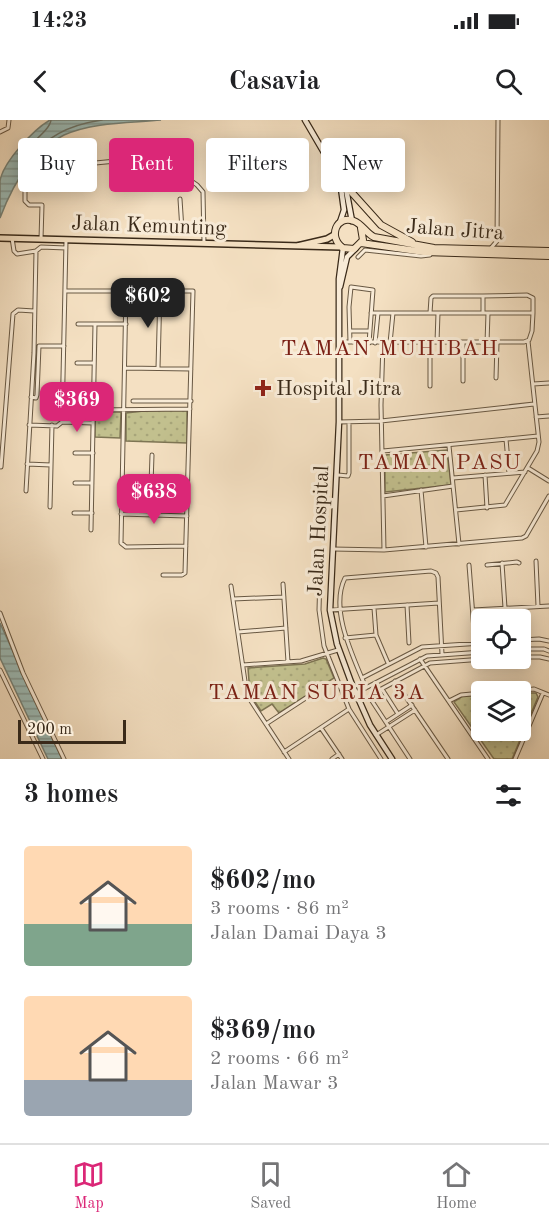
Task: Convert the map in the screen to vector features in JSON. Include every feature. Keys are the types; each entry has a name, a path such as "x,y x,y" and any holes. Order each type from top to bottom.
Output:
{"highway":[{"path":"350,192 381,225 398,236 423,246"},
{"path":"345,221 352,221 362,228 363,237 360,245 350,250 342,248 336,242 334,235 339,225 345,221"},
{"name":"Jalan Jitra","path":"362,228 375,237 423,246 549,251"},
{"name":"Jalan Jitra","path":"360,245 435,253 549,256"}],"main road":[{"name":"Jalan Kemunting","path":"297,246 327,239 334,235"},
{"name":"Jalan Kemunting","path":"1,239 342,248"}],"street":[{"path":"0,132 8,128 9,120"},
{"path":"305,120 321,147"},
{"path":"488,250 497,241 498,120"},
{"path":"41,239 42,205 29,205 25,201 26,184 37,169 43,166 75,165 177,154 187,178 197,184 203,192 204,243"},
{"path":"339,225 344,210 343,192"},
{"path":"344,192 352,221"},
{"path":"180,199 182,230 204,231"},
{"path":"12,238 17,254 41,247 66,248"},
{"path":"62,422 66,239"},
{"path":"497,241 508,250"},
{"name":"Jalan Hospital","path":"339,291 347,257 360,245"},
{"name":"Jalan Hospital","path":"342,248 339,279 338,475 330,610 339,650 356,693 376,735 392,759"},
{"path":"26,491 34,346 36,250"},
{"path":"358,257 365,250 421,256 435,253"},
{"path":"350,343 350,288 372,289 369,343"},
{"path":"158,368 160,290"},
{"path":"65,291 192,290 188,516 184,574 163,575"},
{"path":"126,291 121,541 126,547 186,546"},
{"path":"430,313 433,296 531,296 533,298 532,331 528,341 538,448 507,504 456,510"},
{"path":"483,296 487,342"},
{"path":"1,467 13,314 18,310 34,311"},
{"path":"371,313 532,313"},
{"path":"375,343 378,313"},
{"path":"390,343 393,313"},
{"path":"437,342 438,313"},
{"path":"78,324 126,324"},
{"path":"92,530 95,324"},
{"path":"350,331 369,331"},
{"path":"339,342 528,341"},
{"path":"430,342 430,386"},
{"path":"496,378 497,342"},
{"path":"383,343 381,421 384,550"},
{"path":"463,343 463,381"},
{"path":"34,346 64,346"},
{"path":"31,397 36,398 38,395 39,346"},
{"path":"77,363 94,363"},
{"path":"125,368 191,369"},
{"path":"533,384 549,382"},
{"path":"75,393 94,393"},
{"path":"133,401 191,401"},
{"path":"168,401 168,408"},
{"path":"339,422 381,421 534,404"},
{"path":"93,410 190,409"},
{"path":"536,417 549,416"},
{"path":"29,425 60,425 62,422 93,423"},
{"path":"338,475 348,476 350,473 349,422"},
{"path":"50,507 52,425"},
{"path":"382,452 538,436"},
{"path":"506,439 509,473"},
{"path":"449,446 459,544"},
{"path":"75,453 93,453"},
{"path":"150,515 152,455"},
{"path":"27,464 51,465"},
{"path":"453,478 527,470 549,481"},
{"path":"485,475 488,508"},
{"path":"75,483 92,483"},
{"path":"383,496 453,486"},
{"path":"421,490 426,547"},
{"path":"333,549 384,550 522,538 526,536 549,496"},
{"path":"74,513 92,513"},
{"path":"122,514 188,516"},
{"path":"536,561 538,606"},
{"path":"502,563 505,608"},
{"path":"487,566 519,563"},
{"path":"469,565 473,609"},
{"path":"366,688 345,638 341,609 345,578 431,571 436,573 442,654"},
{"path":"320,576 319,617 327,654 349,709 381,759"},
{"path":"283,584 288,662"},
{"path":"231,586 248,695 289,759"},
{"path":"233,599 284,597"},
{"path":"330,610 439,603"},
{"path":"407,605 409,643"},
{"path":"489,609 549,606"},
{"path":"374,608 376,635 388,664"},
{"path":"0,613 19,664 64,759"},
{"path":"238,632 286,628"},
{"path":"345,638 376,635"},
{"path":"531,640 549,641"},
{"path":"362,678 422,647 471,644"},
{"path":"531,649 549,651"},
{"path":"243,665 310,659 339,650"},
{"path":"356,693 420,659 442,654 471,653"},
{"path":"531,657 549,659"},
{"path":"420,659 488,759"},
{"path":"410,759 371,699 372,694 424,665 471,660"},
{"path":"0,670 43,759"},
{"path":"395,681 448,759"},
{"path":"382,689 398,714"},
{"path":"531,689 549,695"},
{"path":"515,759 543,693"},
{"path":"266,724 312,694"},
{"path":"449,701 461,695 471,694"},
{"path":"385,722 412,705"},
{"path":"284,752 349,709"},
{"path":"376,735 415,710"},
{"path":"321,728 342,759"},
{"path":"332,759 339,754"}],"shaded area":[{"path":"161,409 187,410 187,443 126,441 126,413"},
{"path":"95,411 121,412 120,438 95,437"},
{"path":"447,450 451,485 385,492 385,455"},
{"path":"326,659 334,678 279,713 272,704 261,711 250,694 248,668 305,664"},
{"path":"531,693 536,693 538,697 531,714"},
{"path":"463,696 471,696 471,726 454,702"},
{"path":"481,741 520,741 512,759 494,759"}],"water":[{"path":"50,120 161,120 87,128 59,138 29,138"},
{"path":"18,150 18,180 0,218 0,181 2,173"},
{"path":"0,623 62,759 48,759 0,658"}],"place":[{"name":"Hospital Jitra","path":"263,388"}],"district":[{"name":"TAMAN MUHIBAH","path":"390,347"},
{"name":"TAMAN PASU","path":"440,461"},
{"name":"TAMAN SURIA 3A","path":"317,691"}]}
